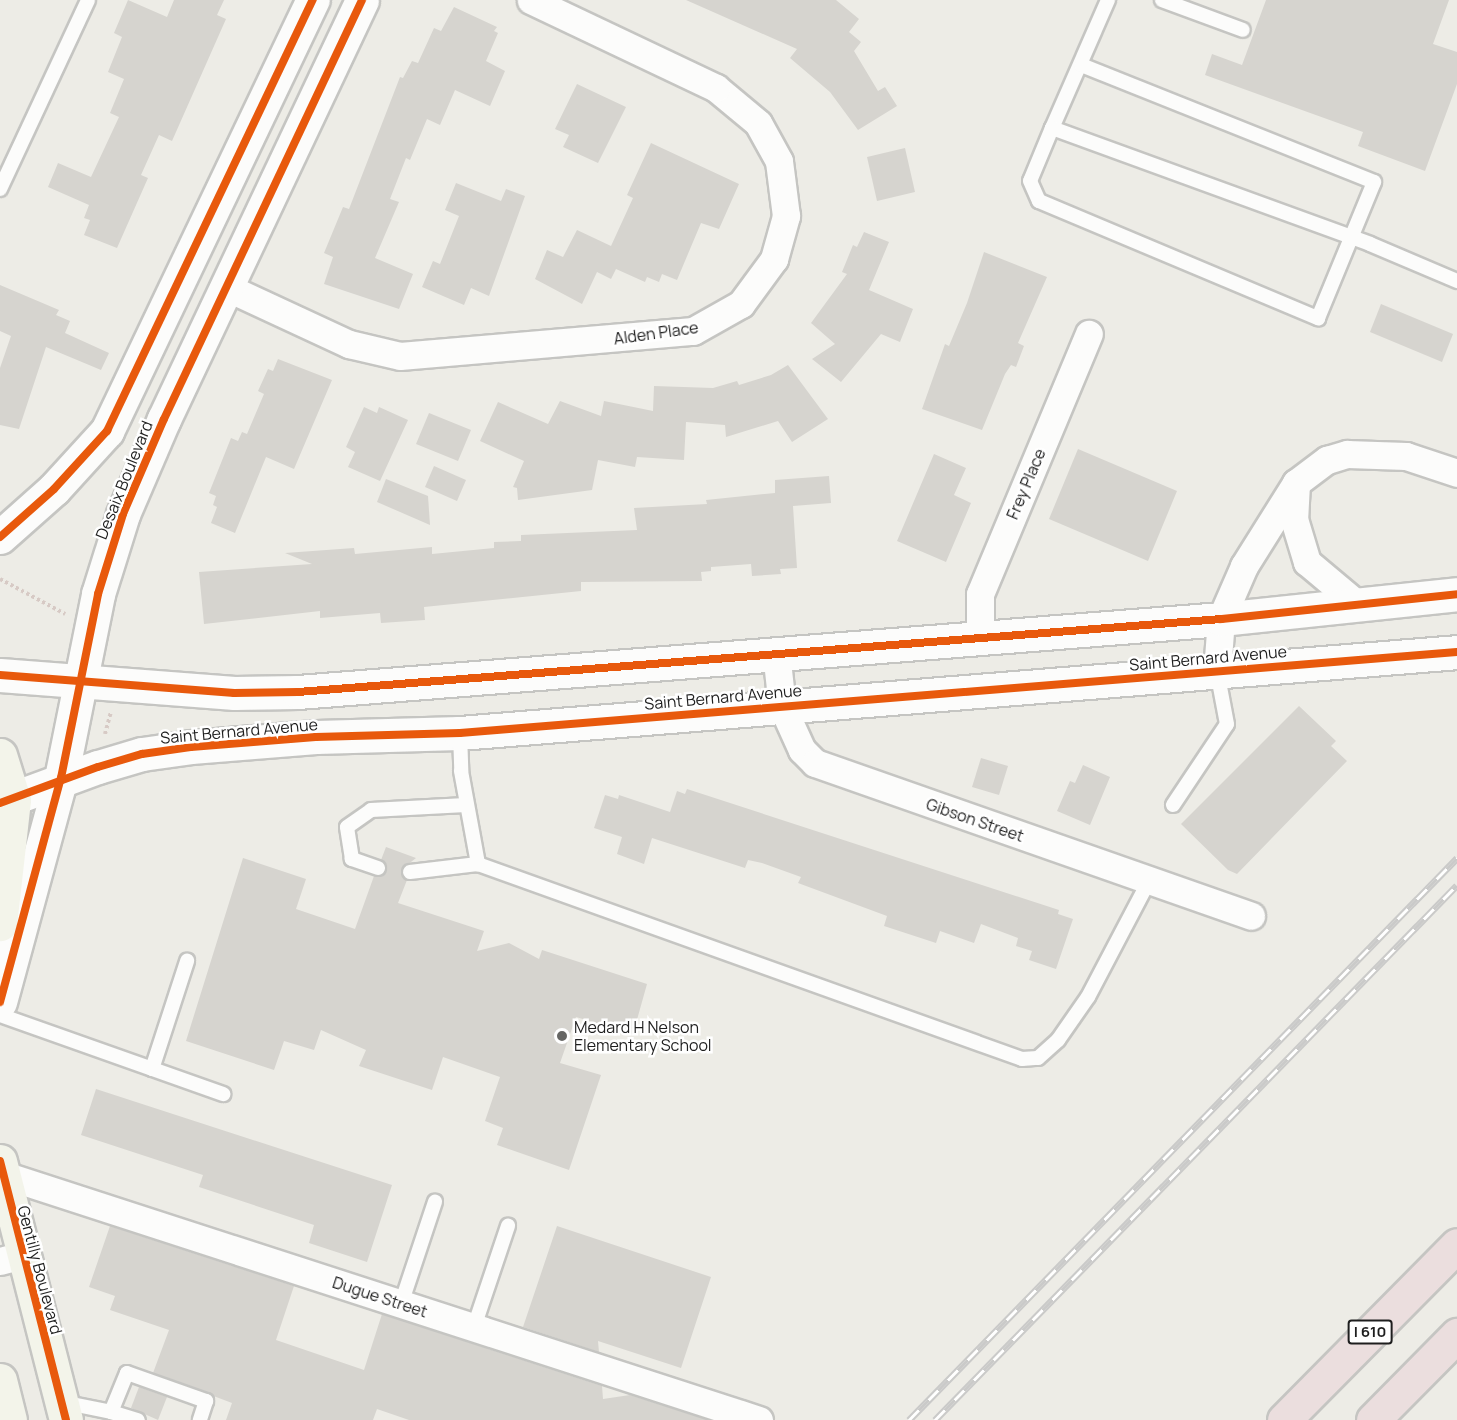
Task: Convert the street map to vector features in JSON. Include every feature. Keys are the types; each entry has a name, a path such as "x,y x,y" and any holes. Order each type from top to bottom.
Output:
{"highway":[{"name":"I 610","path":"1284,1420 1457,1245"},
{"path":"1373,1420 1457,1335"}],"main road":[{"path":"0,755 7,802 0,924"},
{"name":"Gentilly Boulevard","path":"1,1168 11,1258 64,1411"},
{"path":"0,1380 10,1420"}],"street":[{"name":"Desaix Boulevard","path":"0,537 54,489 107,431 314,0"},
{"name":"Desaix Boulevard","path":"0,1002 61,778 98,594 123,514 226,288 362,0"},
{"name":"Alden Place","path":"226,288 349,344 399,356 693,331 741,304 757,288 774,259 786,216 779,162 758,123 716,88 531,0"},
{"name":"Frey Place","path":"980,638 980,594 1089,334"},
{"path":"1217,671 1221,618 1268,523 1296,483 1327,460 1347,454 1406,456 1457,473"},
{"path":"1296,483 1294,519 1307,562 1357,604"},
{"name":"Saint Bernard Avenue","path":"0,675 234,693 298,692 1221,618 1457,594"},
{"name":"Saint Bernard Avenue","path":"7,802 61,778 142,754 191,747 316,737 460,733 1457,651"},
{"name":"Gibson Street","path":"776,652 782,706 802,750 831,771 1251,916"},
{"name":"Dugue Street","path":"1,1168 401,1304 759,1420"}],"lane":[{"path":"0,189 88,0"},
{"path":"1081,65 1374,182 1318,318 1039,201 1030,181 1108,0"},
{"path":"1162,0 1243,30"},
{"path":"1052,128 1351,238 1457,281"},
{"path":"1173,805 1227,724 1217,671"},
{"path":"460,733 466,805 478,864"},
{"path":"378,868 352,859 347,827 371,810 466,805"},
{"path":"410,872 478,864 1022,1059 1038,1058 1058,1040 1088,997 1149,881"},
{"path":"152,1069 187,961"},
{"path":"0,1015 223,1094"},
{"path":"401,1304 435,1202"},
{"path":"474,1327 508,1226"},
{"path":"112,1416 127,1373 206,1401 200,1420"},
{"path":"64,1411 138,1420"}],"path":[{"path":"0,579 72,618"},
{"path":"104,739 112,708"}],"building":[{"path":"128,0 167,17 174,0 224,0 217,15 226,19 172,141 159,135 141,175 148,178 117,248 84,235 90,220 84,218 89,205 48,187 58,163 91,177 119,117 110,113 124,79 108,72 122,37 114,33"},
{"path":"686,0 836,0 859,19 849,32 861,42 854,51 878,91 885,87 897,106 858,130 830,92 790,58 797,49"},
{"path":"1266,0 1449,0 1433,44 1457,52 1457,84 1425,171 1358,146 1363,132 1205,75 1212,54 1242,65"},
{"path":"454,7 497,27 494,31 498,33 486,61 505,71 490,106 455,90 440,125 427,119 410,160 406,158 390,199 399,202 375,258 413,274 399,309 324,284 333,257 324,253 343,207 349,209 400,77 403,78 412,61 418,63 434,28 441,31"},
{"path":"577,84 626,107 598,163 563,147 569,135 555,129"},
{"path":"651,143 739,184 719,229 701,223 677,280 662,274 659,282 647,277 645,282 616,269 611,279 597,272 582,304 535,279 547,250 563,257 577,230 611,246 633,198 627,195"},
{"path":"905,148 915,192 877,201 867,157"},
{"path":"456,183 501,201 506,189 525,196 489,296 471,288 464,305 422,287 433,261 440,264 459,216 445,210"},
{"path":"864,232 889,242 869,290 913,309 900,342 881,334 841,382 812,359 835,344 811,323 847,274 842,272 853,245 857,247"},
{"path":"984,252 1047,277 1018,343 1024,346 1016,367 1011,365 1005,374 982,430 922,409 945,344 949,346 967,303"},
{"path":"0,285 59,310 56,315 70,321 65,333 109,353 101,370 46,347 19,429 0,425 0,368 11,336 0,331"},
{"path":"1381,304 1453,334 1442,362 1370,332"},
{"path":"278,359 332,380 294,469 266,457 235,533 211,523 217,507 213,505 216,496 209,493 231,438 238,441 242,432 247,434 264,394 258,391 268,369 273,371"},
{"path":"788,365 828,419 792,442 778,421 726,437 725,425 686,422 684,460 637,457 635,467 598,460 592,490 518,500 517,488 513,487 524,461 480,441 498,402 548,424 560,401 601,416 604,401 653,411 654,386 713,388 737,381 739,385 771,375"},
{"path":"364,407 377,413 379,407 408,420 380,481 348,467 355,452 346,447"},
{"path":"429,413 471,430 458,461 416,444"},
{"path":"1078,449 1177,491 1148,561 1049,519"},
{"path":"934,454 966,468 954,495 971,503 946,562 897,541"},
{"path":"434,466 466,480 457,501 425,487"},
{"path":"829,476 831,503 793,506 797,568 780,569 781,574 752,576 751,564 711,567 711,571 701,572 702,581 581,582 581,591 424,607 425,620 381,623 380,613 320,618 320,611 204,624 199,572 312,564 285,553 354,548 355,554 432,547 432,554 494,548 494,542 521,541 521,535 637,530 634,508 707,504 706,500 775,493 775,480"},
{"path":"386,479 428,496 430,525 377,502"},
{"path":"1299,706 1336,741 1331,746 1347,761 1237,874 1228,870 1181,824"},
{"path":"981,758 1008,766 999,795 972,787"},
{"path":"1083,765 1110,777 1090,825 1057,811 1070,781 1075,783"},
{"path":"687,789 1059,910 1058,914 1073,919 1056,969 1029,960 1032,951 1016,946 1018,938 981,924 974,943 940,931 936,943 884,926 887,916 798,883 801,877 762,863 748,860 745,868 652,838 644,864 617,854 622,837 594,828 605,795 618,799 619,795 670,812 677,791 685,794"},
{"path":"386,847 416,858 402,869 407,880 398,903 484,931 477,951 509,943 539,959 542,950 647,984 633,1034 576,1017 560,1063 601,1075 569,1170 497,1145 503,1128 485,1121 500,1077 443,1057 432,1090 359,1066 366,1050 321,1030 314,1050 284,1041 274,1070 186,1041 243,858 306,879 296,909 355,929 374,876 386,871 381,860"},
{"path":"96,1089 392,1185 367,1262 309,1243 314,1225 199,1187 203,1175 81,1135"},
{"path":"110,1226 294,1286 276,1340 364,1370 382,1314 602,1386 603,1399 630,1395 708,1420 409,1420 377,1409 373,1420 226,1420 232,1403 153,1373 169,1330 110,1310 115,1296 89,1287"},
{"path":"557,1226 711,1277 681,1368 598,1341 599,1352 523,1327"},
{"path":"139,1387 167,1397 158,1420 131,1408"}],"railway":[{"path":"909,1420 1457,858"},
{"path":"935,1420 1457,885"}],"cycle path":[{"path":"0,537 54,489 107,431 313,0"},
{"path":"0,1002 61,778 98,594 123,514 164,419 362,0"},
{"path":"0,675 234,693 298,692 1221,619 1457,594"},
{"path":"0,803 98,767 142,754 191,747 316,737 460,733 1457,652"},
{"path":"0,1161 66,1420"}],"place":[{"name":"Medard H Nelson Elementary School","path":"562,1036"}]}
